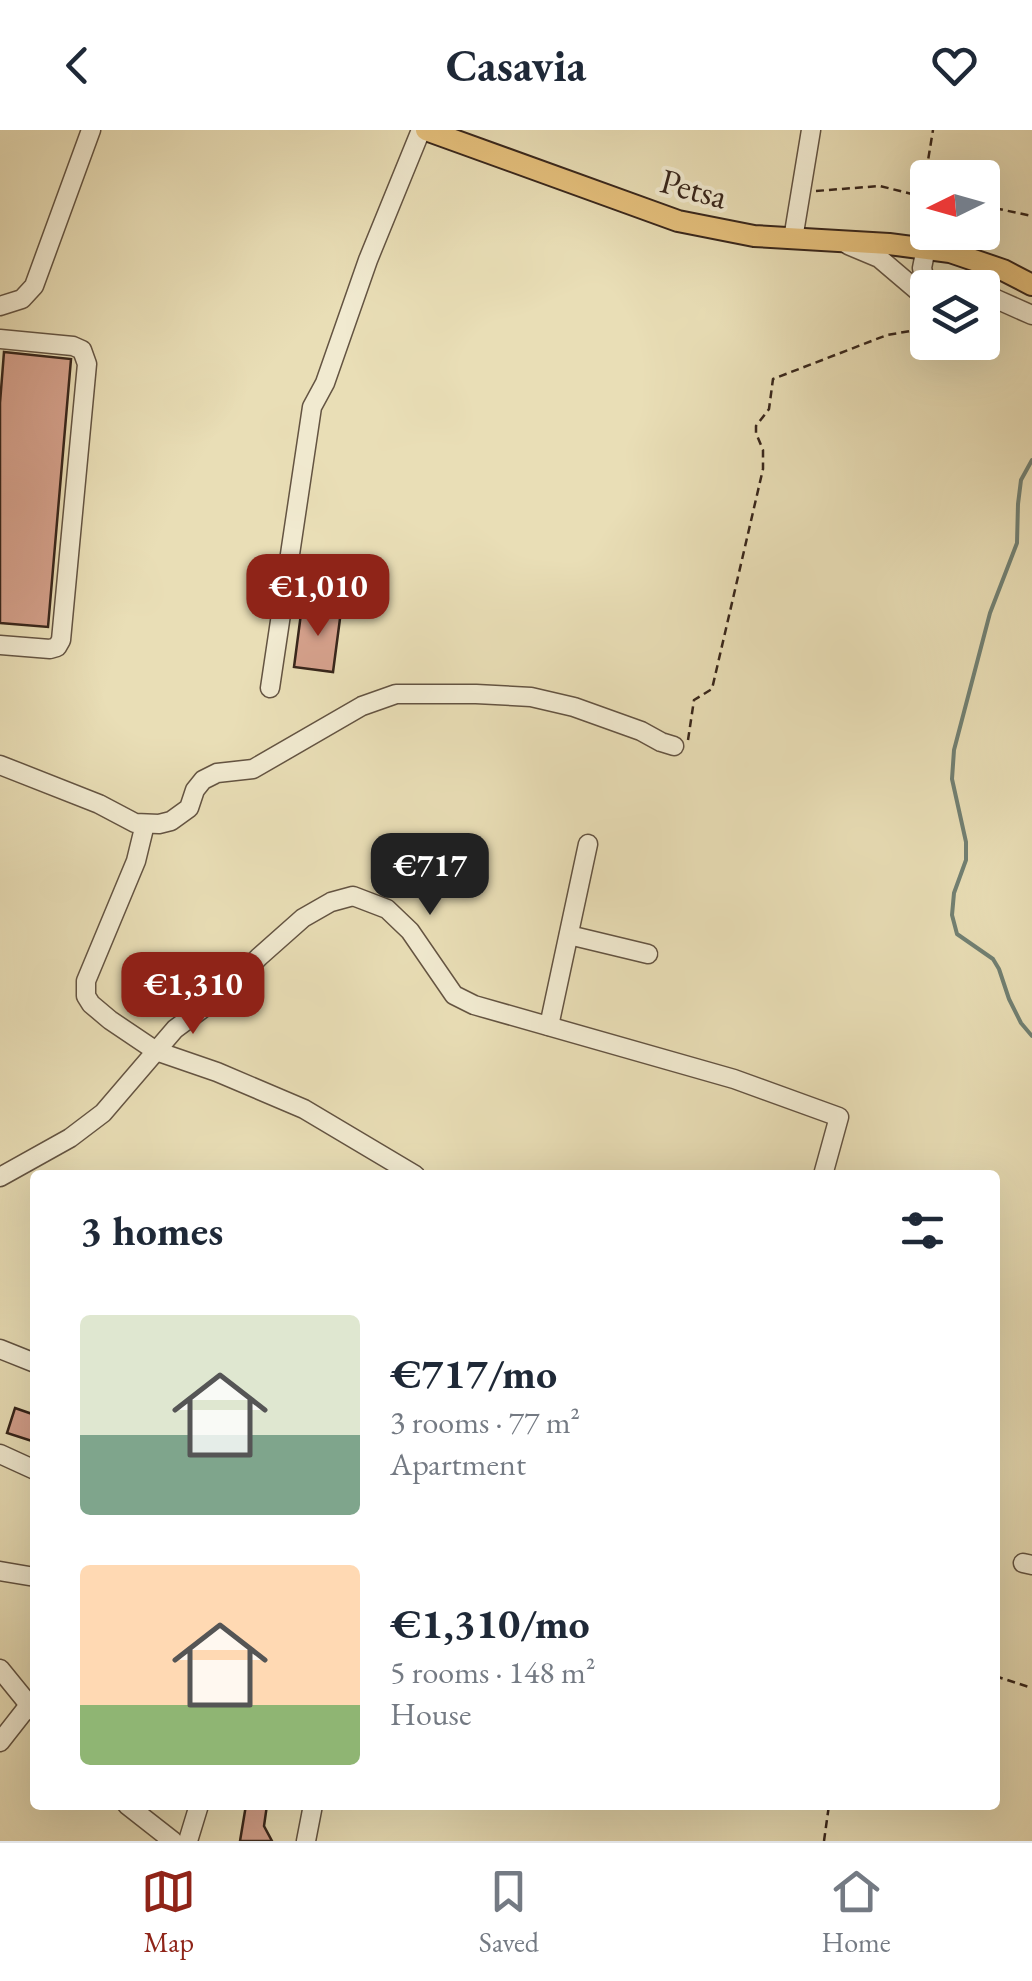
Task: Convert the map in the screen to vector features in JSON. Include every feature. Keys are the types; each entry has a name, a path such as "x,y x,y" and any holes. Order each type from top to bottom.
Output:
{"main road":[{"name":"Petsa","path":"423,130 678,220 735,233 910,247"},
{"name":"Petsa","path":"934,250 977,260 1030,284"}],"street":[{"path":"270,688 312,407 325,383 368,260 423,130"},
{"path":"792,239 811,130"},
{"path":"0,306 22,299 34,286 92,134"},
{"name":"Petsa","path":"839,240 879,258 910,282"},
{"path":"1000,301 1032,315"},
{"path":"0,339 73,346 82,350 88,364 60,640 50,650 0,645"},
{"path":"0,765 100,804 135,823 159,824 189,808 202,780 253,768 362,706 396,694 530,697 574,707 674,746"},
{"path":"145,824 136,861 90,970 86,996 92,1004 156,1050 304,1109 407,1170"},
{"path":"549,1026 588,844"},
{"path":"0,1177 70,1138 103,1113 175,1029 225,992 303,918 330,902 353,896 387,908 410,932 454,995 474,1005 734,1079 839,1117 824,1170"},
{"path":"569,934 648,954"},
{"path":"0,1348 30,1362"},
{"path":"0,1454 30,1468"},
{"path":"0,1571 30,1576"},
{"path":"0,1669 30,1706"},
{"path":"0,1742 30,1711"},
{"path":"133,1810 173,1841"},
{"path":"188,1841 197,1810"},
{"path":"306,1841 312,1810"}],"path":[{"path":"929,160 933,130"},
{"path":"800,192 880,186 910,193"},
{"path":"1000,209 1032,216"},
{"path":"674,746 688,742 694,700 712,689 714,683 763,470 763,450 756,426 769,410 772,379 887,335 910,331"},
{"path":"1000,1678 1032,1688"},
{"path":"824,1841 828,1810"}],"building":[{"path":"4,352 71,359 48,627 0,623 0,403"},
{"path":"302,606 341,611 333,672 294,667"},
{"path":"15,1408 30,1413 30,1440 7,1433"},
{"path":"245,1810 266,1810 264,1826 272,1841 240,1841"}],"waterway":[{"path":"1032,460 1021,480 1017,543 990,613 954,750 952,779 966,842 966,860 954,893 952,915 957,934 993,959 1021,1023 1032,1036"}]}
